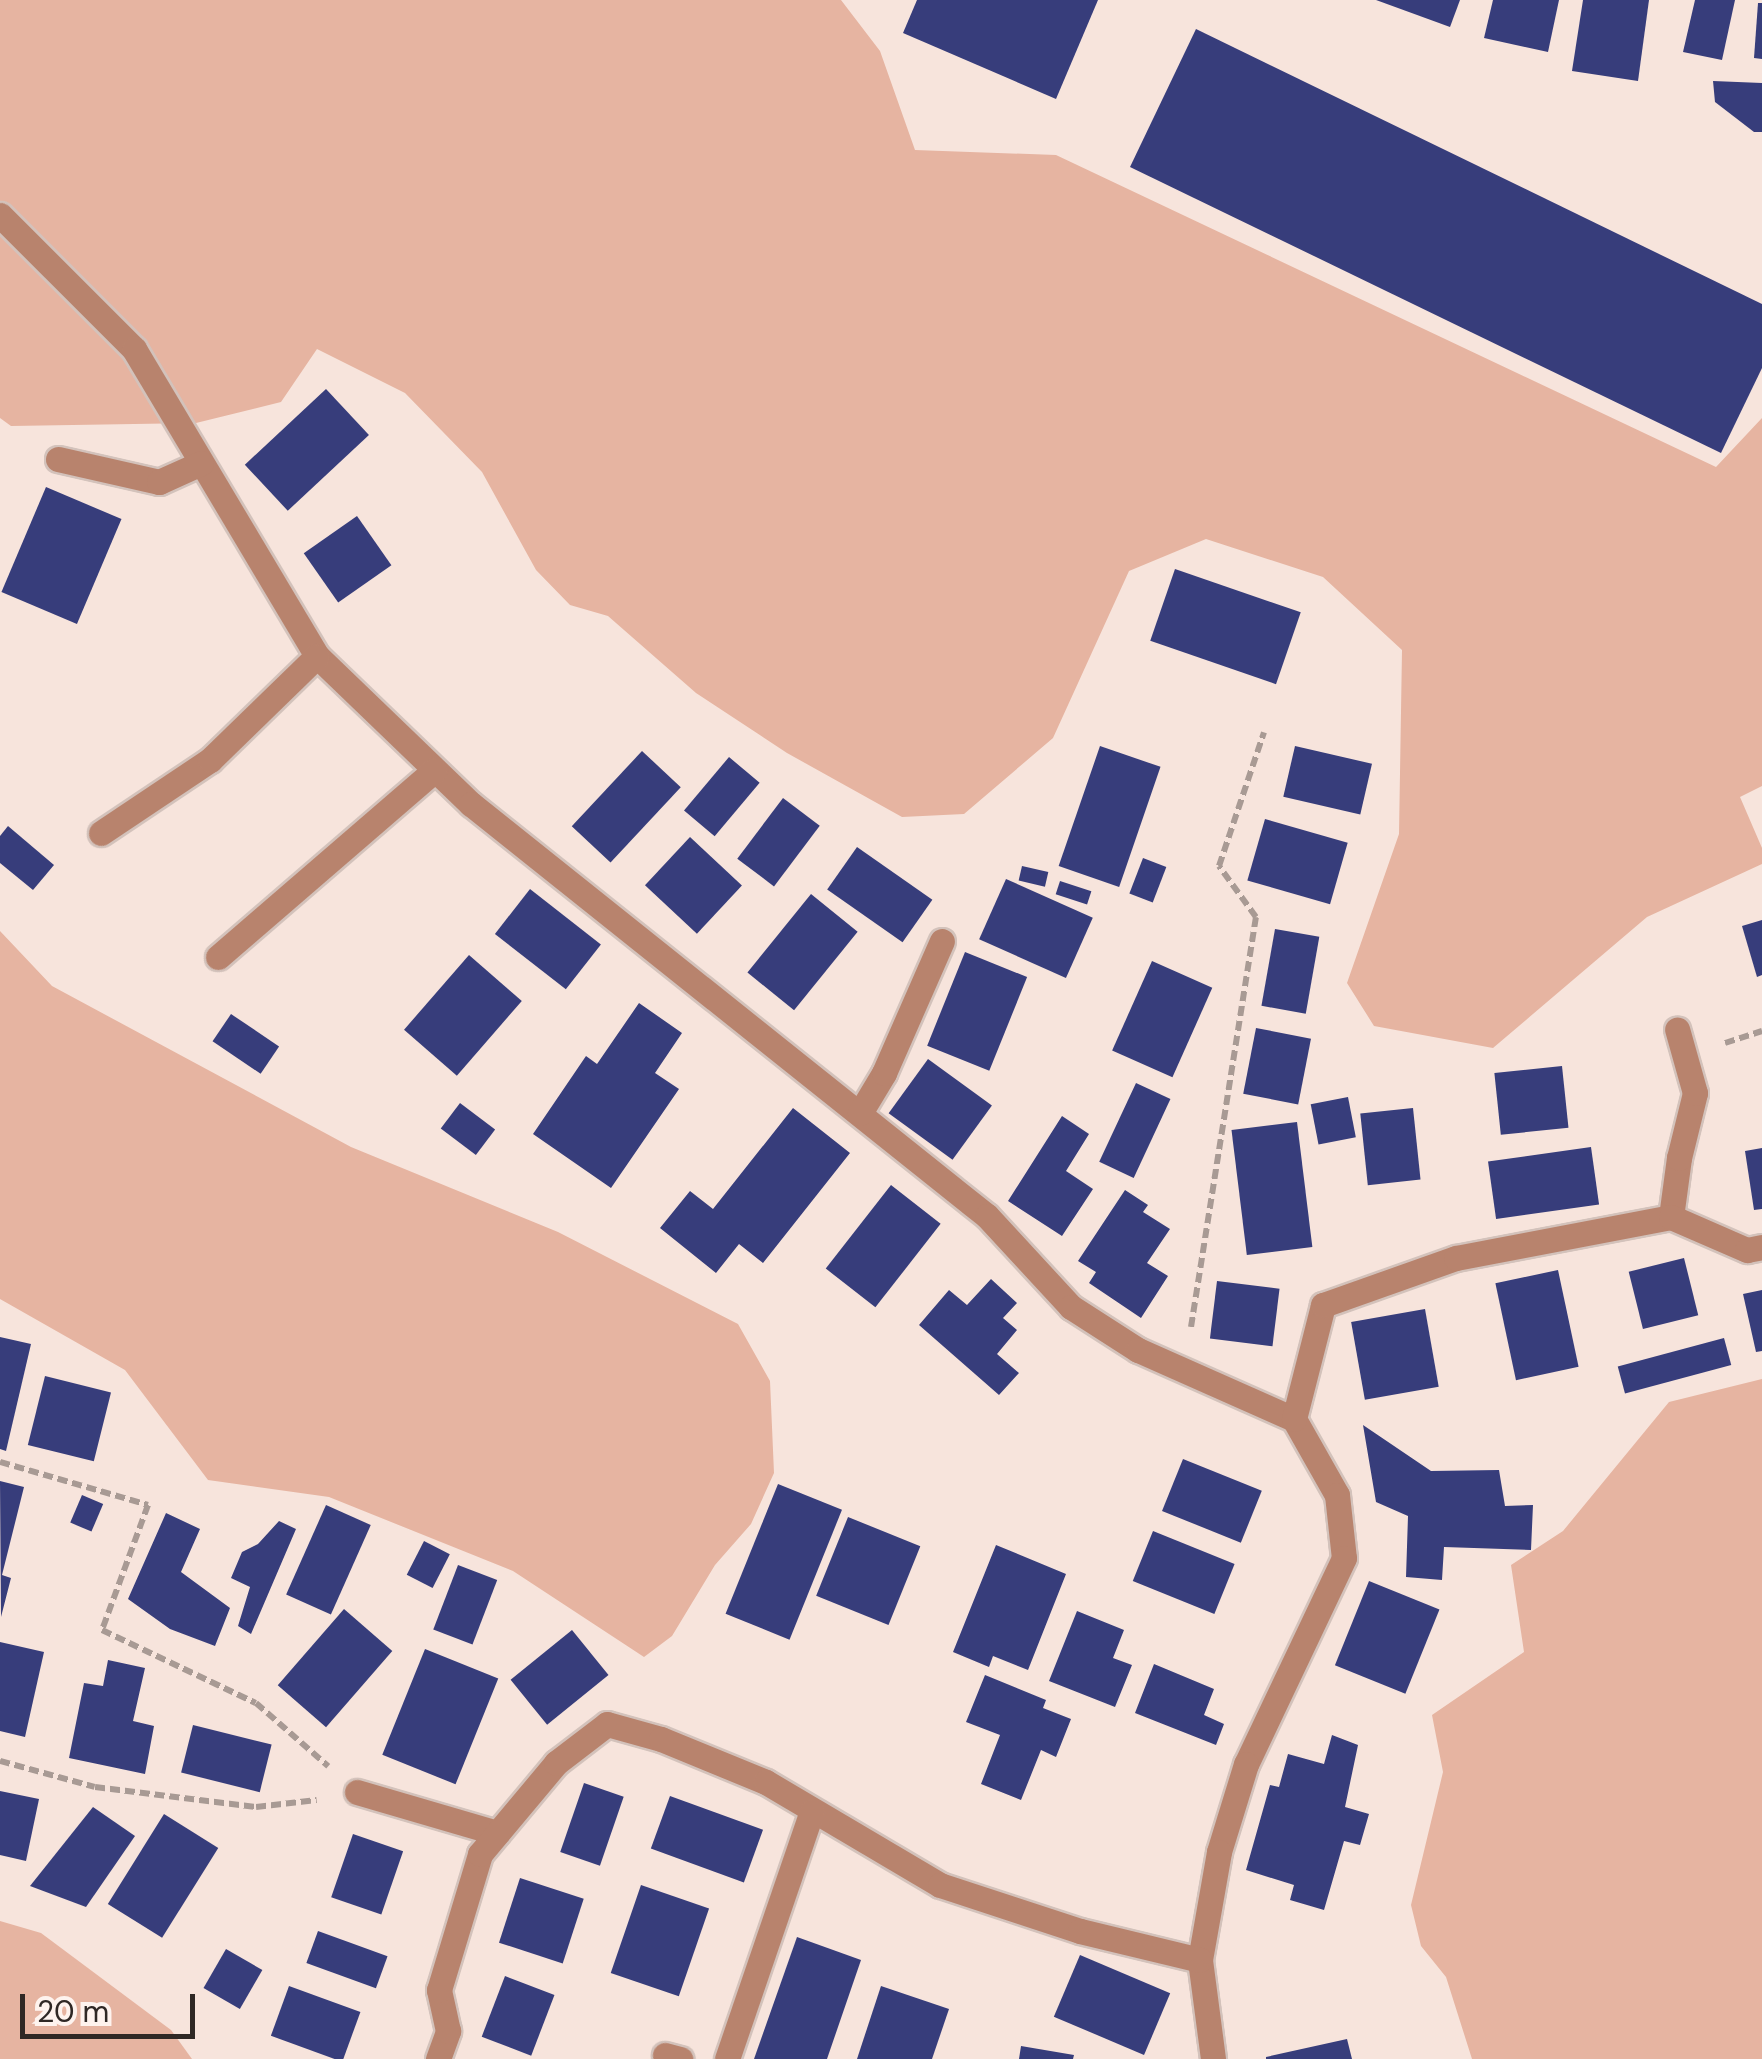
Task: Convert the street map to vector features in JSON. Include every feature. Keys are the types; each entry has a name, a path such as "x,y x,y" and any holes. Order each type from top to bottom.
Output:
{"street":[{"path":"0,215 134,349 316,656 471,804 987,1216 1071,1307 1138,1350 1294,1419 1337,1495 1344,1558 1246,1764 1219,1852 1200,1960 1213,2059"},
{"path":"58,459 159,482 201,463"},
{"path":"100,833 210,760 316,656"},
{"path":"218,957 435,770"},
{"path":"860,1113 884,1073 942,941"},
{"path":"1671,1217 1679,1158 1695,1093 1677,1029"},
{"path":"1294,1419 1323,1306 1456,1258 1671,1217 1747,1250 1762,1248"},
{"path":"438,2059 448,2031 439,1990 480,1854 556,1763 607,1724 661,1740 766,1782 940,1885 1080,1931 1200,1960"},
{"path":"357,1792 497,1833"},
{"path":"727,2059 812,1811"}],"path":[{"path":"1184,1370 1256,917 1219,866 1264,732"},
{"path":"0,1462 148,1506 102,1630 256,1703 357,1792"},
{"path":"0,1761 94,1786 256,1807 357,1792"}],"shaded area":[{"path":"0,0 841,0 880,51 915,150 1056,155 1716,467 1762,418 1762,786 1740,797 1762,848 1762,864 1647,917 1493,1048 1374,1026 1347,983 1399,834 1402,650 1323,577 1206,539 1129,571 1053,738 964,814 902,817 787,753 696,693 608,616 570,605 536,570 482,472 405,393 317,349 281,402 196,423 11,426 0,418"},
{"path":"0,931 52,986 351,1147 558,1232 738,1324 770,1381 774,1473 751,1524 715,1565 672,1636 644,1657 513,1571 329,1497 208,1480 125,1370 0,1299"},
{"path":"1762,1379 1762,2059 1472,2059 1446,1977 1421,1946 1411,1905 1443,1772 1432,1715 1524,1652 1511,1565 1563,1531 1669,1402"},
{"path":"0,1921 41,1933 171,2030 192,2059 0,2059"}],"building":[{"path":"917,0 1098,0 1056,99 903,33"},
{"path":"1376,0 1460,0 1450,27"},
{"path":"1493,0 1559,0 1548,52 1484,38"},
{"path":"1583,0 1649,0 1638,81 1572,71"},
{"path":"1695,0 1735,0 1722,60 1683,52"},
{"path":"1758,3 1762,3 1762,59 1754,58"},
{"path":"1196,29 1762,304 1762,368 1721,453 1130,167"},
{"path":"1713,81 1762,83 1762,132 1754,132 1715,102"},
{"path":"326,389 369,435 288,511 245,465"},
{"path":"46,487 121,519 77,624 1,592"},
{"path":"357,516 391,565 338,602 304,553"},
{"path":"1175,569 1301,612 1276,684 1150,641"},
{"path":"1100,746 1161,767 1119,887 1059,866"},
{"path":"1295,746 1372,764 1360,814 1283,797"},
{"path":"642,751 681,787 611,862 572,826"},
{"path":"729,757 760,783 715,836 684,811"},
{"path":"783,798 820,826 774,886 737,859"},
{"path":"1265,819 1348,843 1330,904 1247,881"},
{"path":"8,826 54,865 33,890 0,863 0,836"},
{"path":"690,837 742,885 697,934 645,885"},
{"path":"857,847 932,900 903,942 827,890"},
{"path":"1143,858 1166,867 1153,902 1129,893"},
{"path":"1022,866 1048,872 1045,887 1019,881"},
{"path":"1006,879 1093,918 1066,978 979,939"},
{"path":"1060,881 1091,891 1087,905 1056,894"},
{"path":"530,889 601,944 566,989 495,934"},
{"path":"811,894 858,932 794,1010 747,972"},
{"path":"1762,920 1762,975 1757,977 1742,926"},
{"path":"1275,929 1319,937 1306,1014 1261,1006"},
{"path":"965,952 1027,977 989,1071 927,1046"},
{"path":"469,955 522,1001 457,1076 404,1030"},
{"path":"1152,961 1212,988 1172,1077 1112,1051"},
{"path":"639,1003 682,1033 655,1073 679,1089 611,1188 533,1134 586,1056 597,1064"},
{"path":"231,1014 279,1046 261,1074 213,1041"},
{"path":"1256,1028 1311,1039 1298,1104 1243,1094"},
{"path":"928,1059 992,1105 953,1160 889,1113"},
{"path":"1562,1066 1568,1128 1501,1135 1494,1073"},
{"path":"1136,1083 1170,1099 1134,1178 1099,1162"},
{"path":"1348,1097 1356,1137 1319,1144 1311,1104"},
{"path":"460,1103 495,1129 476,1155 441,1129"},
{"path":"793,1108 850,1153 763,1263 739,1244 716,1273 660,1228 690,1191 713,1209"},
{"path":"1413,1108 1421,1180 1368,1185 1360,1114"},
{"path":"1062,1116 1089,1134 1066,1171 1093,1189 1062,1236 1008,1201"},
{"path":"1297,1122 1312,1247 1247,1255 1231,1130"},
{"path":"1591,1147 1599,1204 1496,1219 1488,1161"},
{"path":"1762,1148 1762,1209 1754,1210 1745,1151"},
{"path":"891,1185 941,1224 875,1307 826,1269"},
{"path":"1125,1190 1148,1205 1143,1212 1170,1229 1147,1263 1168,1276 1141,1318 1089,1283 1096,1272 1078,1261"},
{"path":"1684,1258 1698,1315 1643,1329 1629,1272"},
{"path":"1558,1270 1579,1367 1516,1380 1495,1283"},
{"path":"991,1279 1017,1303 1003,1318 1017,1330 997,1354 1019,1373 999,1395 919,1325 949,1290 967,1305"},
{"path":"1217,1281 1280,1289 1272,1346 1210,1339"},
{"path":"1762,1290 1762,1351 1756,1352 1743,1294"},
{"path":"1425,1309 1439,1387 1365,1400 1351,1322"},
{"path":"0,1337 31,1344 6,1451 0,1449"},
{"path":"1724,1338 1731,1365 1625,1394 1618,1366"},
{"path":"45,1376 111,1392 94,1461 28,1445"},
{"path":"1363,1425 1431,1471 1499,1470 1505,1506 1533,1505 1531,1550 1444,1547 1442,1580 1406,1577 1408,1516 1376,1502"},
{"path":"1183,1459 1262,1491 1241,1543 1162,1511"},
{"path":"0,1481 24,1487 2,1575 11,1578 1,1617"},
{"path":"778,1484 842,1510 790,1640 726,1614"},
{"path":"82,1495 103,1504 91,1532 70,1523"},
{"path":"326,1505 371,1525 331,1614 286,1595"},
{"path":"166,1513 200,1529 181,1572 230,1608 215,1646 170,1629 128,1599"},
{"path":"848,1517 920,1546 888,1625 816,1596"},
{"path":"279,1521 296,1529 251,1634 238,1626 250,1587 231,1578 242,1552 258,1544"},
{"path":"1153,1531 1235,1564 1214,1614 1133,1581"},
{"path":"424,1541 450,1554 433,1588 407,1575"},
{"path":"996,1545 1066,1574 1028,1670 993,1656 989,1667 953,1652"},
{"path":"458,1565 497,1580 472,1644 433,1629"},
{"path":"1369,1581 1439,1609 1405,1694 1335,1665"},
{"path":"344,1609 392,1651 326,1727 278,1685"},
{"path":"1077,1611 1124,1630 1113,1658 1132,1665 1115,1707 1049,1681"},
{"path":"572,1630 609,1675 547,1725 511,1680"},
{"path":"0,1642 44,1652 25,1737 0,1731"},
{"path":"425,1649 498,1679 456,1784 382,1755"},
{"path":"108,1660 145,1668 133,1721 154,1726 145,1774 69,1758 84,1683 103,1686"},
{"path":"1154,1664 1214,1689 1204,1715 1224,1724 1216,1745 1135,1713"},
{"path":"985,1675 1046,1700 1043,1708 1071,1719 1056,1757 1041,1750 1021,1800 981,1784 1000,1735 966,1722"},
{"path":"193,1725 272,1745 260,1792 181,1773"},
{"path":"1332,1735 1358,1745 1345,1807 1369,1814 1360,1845 1344,1841 1324,1910 1290,1900 1294,1885 1246,1870 1270,1785 1279,1787 1288,1754 1324,1764"},
{"path":"584,1783 624,1797 600,1866 560,1852"},
{"path":"0,1791 39,1799 26,1861 0,1855"},
{"path":"670,1796 763,1830 744,1882 651,1849"},
{"path":"93,1807 135,1836 86,1907 30,1886"},
{"path":"164,1814 218,1848 162,1938 108,1904"},
{"path":"353,1834 403,1851 381,1915 331,1897"},
{"path":"520,1878 584,1899 563,1963 499,1943"},
{"path":"641,1885 709,1908 679,1996 611,1973"},
{"path":"318,1931 388,1956 376,1988 306,1963"},
{"path":"797,1937 861,1960 827,2059 754,2059"},
{"path":"226,1949 262,1970 240,2009 204,1988"},
{"path":"1080,1955 1170,1993 1144,2055 1054,2017"},
{"path":"505,1976 554,1995 531,2056 482,2037"},
{"path":"289,1986 360,2012 343,2059 271,2036"},
{"path":"881,1986 949,2009 932,2059 857,2059"},
{"path":"1347,2039 1352,2059 1266,2059 1266,2057"},
{"path":"1021,2046 1074,2055 1073,2059 1019,2059"}]}
